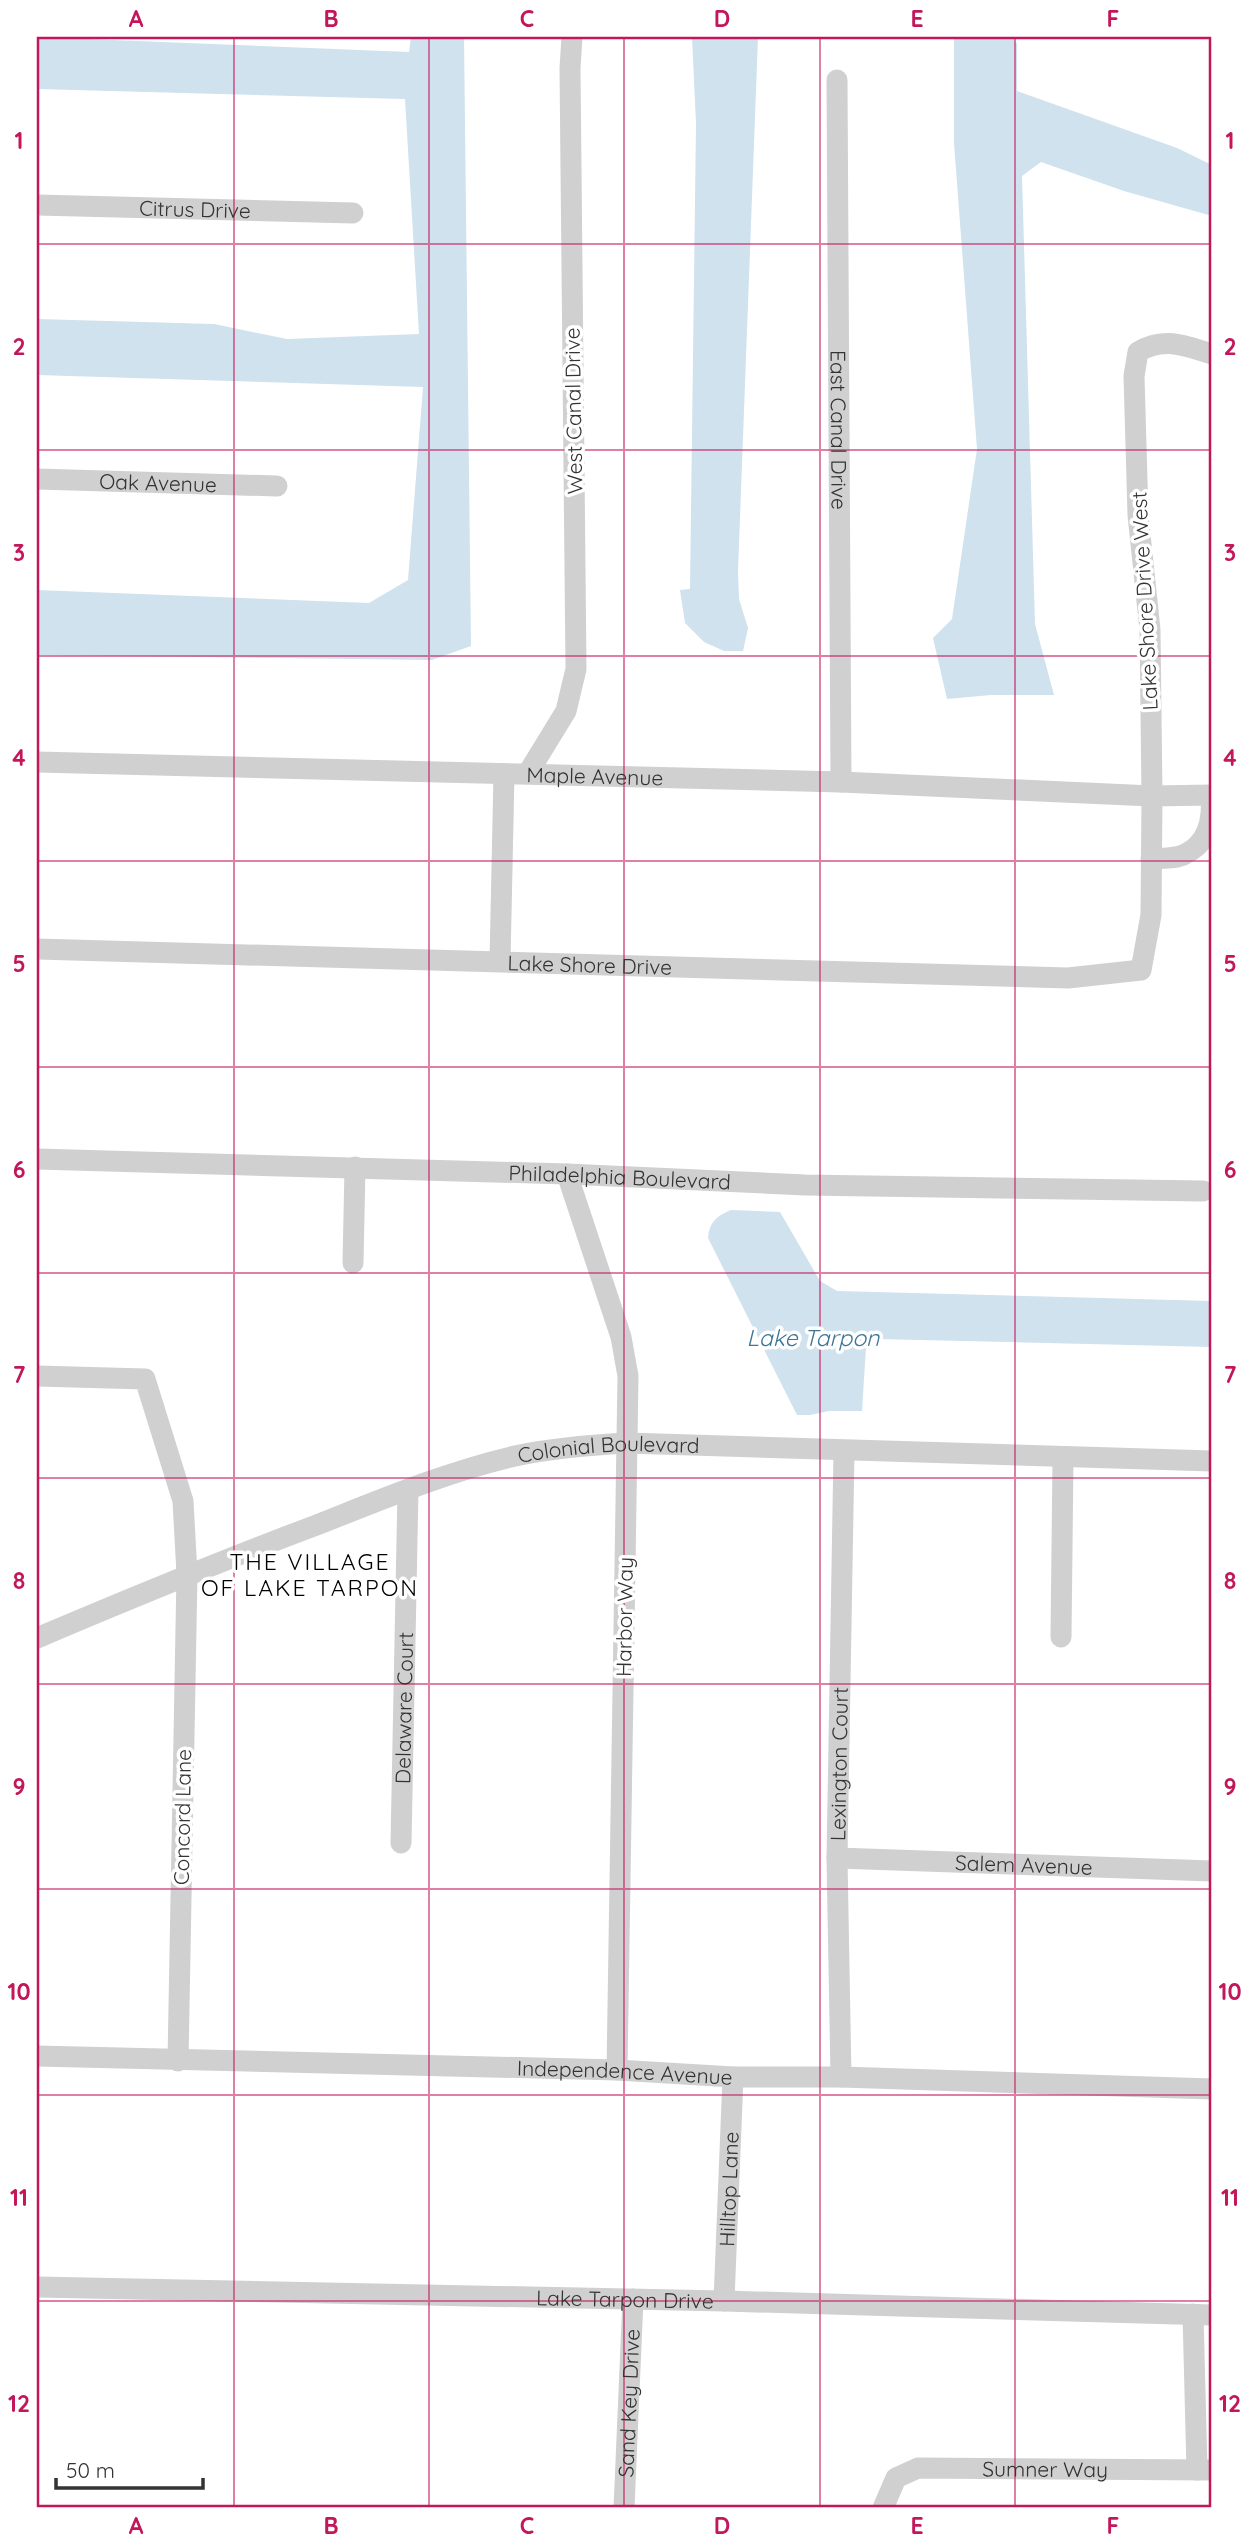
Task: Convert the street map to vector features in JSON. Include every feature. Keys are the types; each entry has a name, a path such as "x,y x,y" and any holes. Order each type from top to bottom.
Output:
{"street":[{"name":"West Canal Drive","path":"528,773 566,711 576,669 570,68 572,37"},
{"name":"East Canal Drive","path":"837,80 841,782"},
{"name":"Citrus Drive","path":"37,205 353,213"},
{"name":"Lake Shore Drive West","path":"1141,970 1151,915 1152,796 1150,629 1138,515 1135,376 1138,352 1152,344 1178,344 1212,354"},
{"name":"Oak Avenue","path":"37,479 277,486"},
{"name":"Maple Avenue","path":"37,762 528,773 841,782 1152,796 1212,795"},
{"path":"500,961 504,774"},
{"path":"1151,859 1185,855 1196,846 1209,831 1212,795"},
{"name":"Lake Shore Drive","path":"37,949 1068,978 1141,970"},
{"name":"Philadelphia Boulevard","path":"37,1159 567,1174 805,1185 1203,1191"},
{"path":"353,1263 355,1167"},
{"name":"Harbor Way","path":"567,1174 621,1337 628,1376 617,2070"},
{"name":"Concord Lane","path":"37,1376 145,1379 183,1500 187,1574 178,2061"},
{"name":"Colonial Boulevard","path":"37,1638 187,1574 408,1490 473,1467 569,1447 627,1443 1212,1461"},
{"name":"Lexington Court","path":"841,2077 837,1858 844,1451"},
{"path":"1061,1637 1063,1458"},
{"name":"Delaware Court","path":"401,1843 408,1490"},
{"name":"Salem Avenue","path":"837,1858 1212,1871"},
{"name":"Independence Avenue","path":"37,2056 617,2070 733,2077 841,2077 1212,2089"},
{"name":"Hilltop Lane","path":"723,2301 733,2077"},
{"name":"Lake Tarpon Drive","path":"37,2287 723,2301 1203,2315"},
{"name":"Sand Key Drive","path":"624,2508 633,2299"},
{"path":"1203,2315 1205,2470"},
{"name":"Sumner Way","path":"883,2508 896,2478 918,2468 1205,2470"}],"water":[{"path":"37,37 409,52 411,37 464,37 471,646 432,660 37,655 37,590 369,603 408,580 423,387 37,375 37,319 214,324 287,339 419,334 405,99 37,89"},
{"path":"692,37 758,37 738,571 739,599 748,628 743,651 724,651 704,642 685,623 680,590 690,589 696,123"},
{"path":"954,37 1013,37 1017,44 1017,91 1177,148 1212,165 1212,216 1124,191 1041,162 1022,176 1035,624 1054,695 991,695 947,699 933,638 952,619 977,449 954,143"},
{"name":"Lake Tarpon","path":"731,1210 780,1212 820,1281 837,1291 1212,1301 1212,1347 877,1339 866,1347 862,1411 797,1415 708,1238 714,1221"}],"district":[{"name":"THE VILLAGE OF LAKE TARPON","path":"310,1574"}]}
